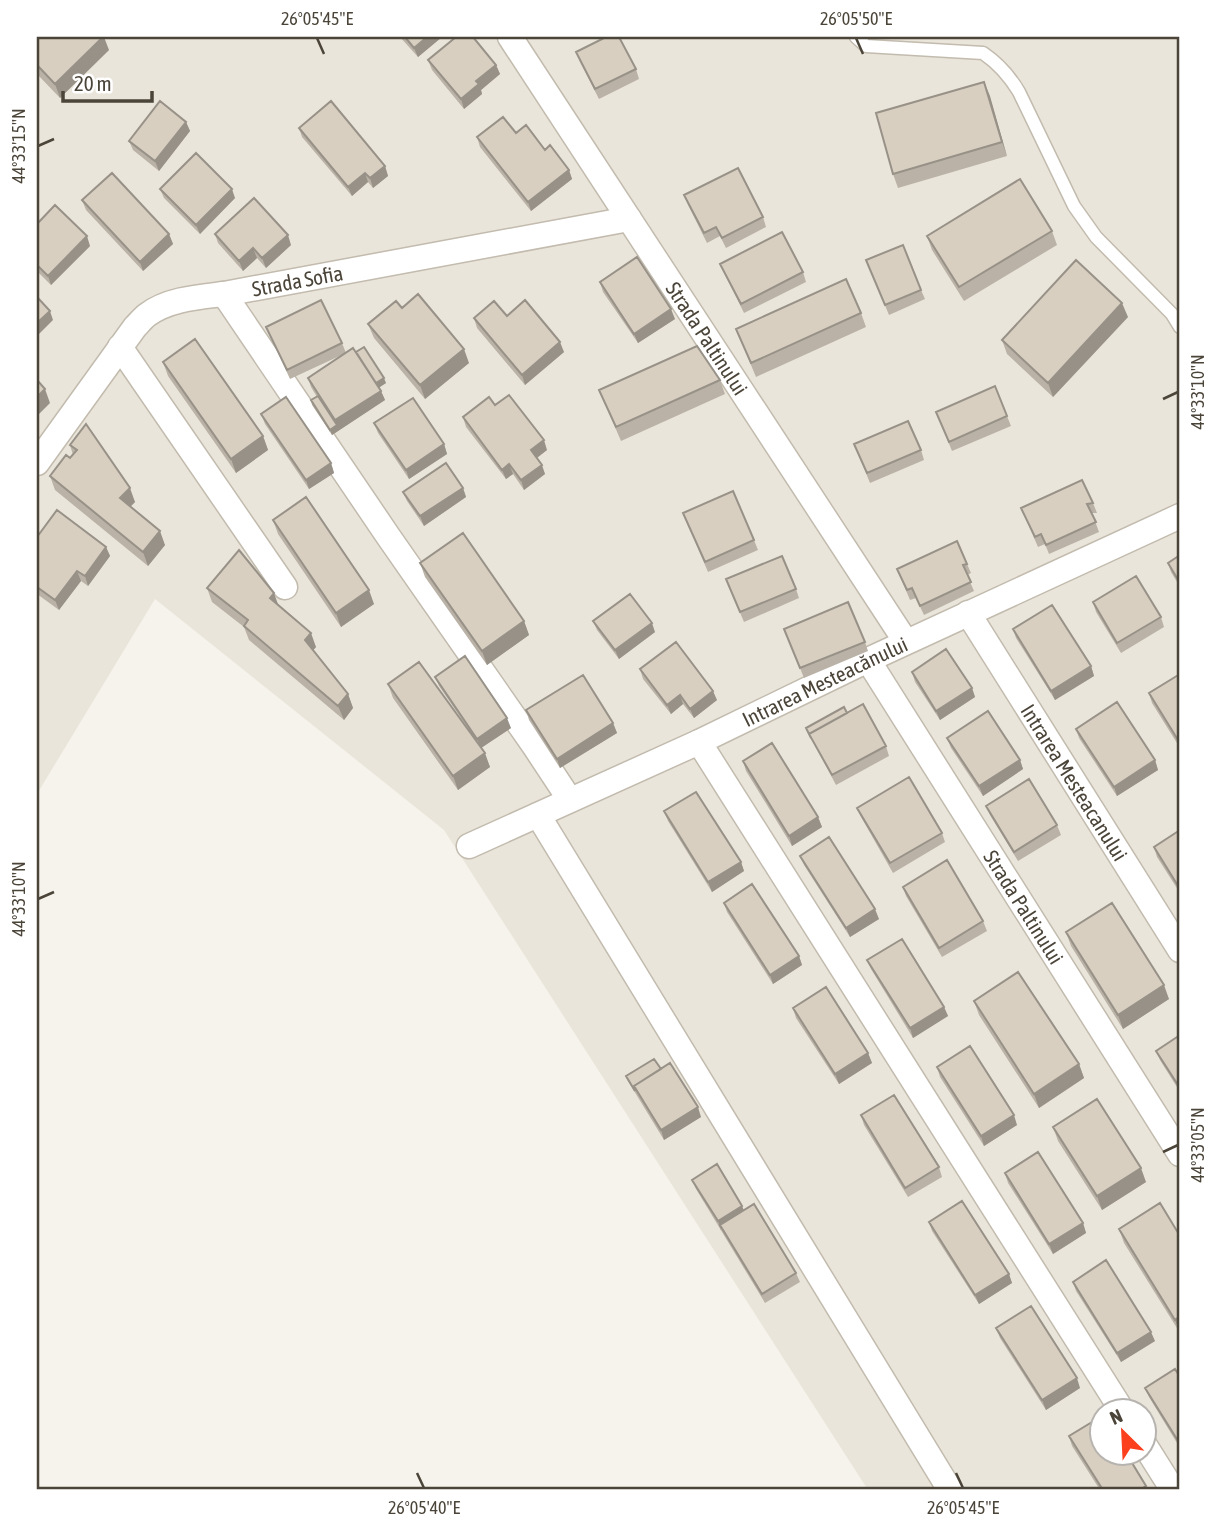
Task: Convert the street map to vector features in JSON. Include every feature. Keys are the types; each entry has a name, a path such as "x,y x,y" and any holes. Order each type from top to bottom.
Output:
{"street":[{"name":"Strada Paltinului","path":"510,37 906,642"},
{"name":"Strada Sofia","path":"37,463 135,327 149,313 164,306 193,298 629,219"},
{"path":"224,294 570,800"},
{"path":"120,347 285,587"},
{"name":"Intrarea Mesteacănului","path":"468,846 699,742 906,642 1180,516"},
{"name":"Intrarea Mesteacanului","path":"968,613 1180,950"},
{"name":"Strada Paltinului","path":"868,660 1180,1154"},
{"path":"699,742 1114,1398"},
{"path":"538,815 950,1490"},
{"path":"1158,1468 1172,1490"}],"lane":[{"path":"856,37 866,46 983,53 997,63 1009,75 1019,92 1074,206 1096,237 1172,314 1180,327"}],"shaded area":[{"path":"37,37 1180,37 1180,1490 868,1490 444,830 155,599 37,794"}],"building":[{"path":"37,37 103,37 55,84 37,65"},
{"path":"405,37 427,37 414,48"},
{"path":"456,37 473,37 496,65 476,81 479,84 461,99 428,60"},
{"path":"606,37 619,37 636,69 595,89 576,52"},
{"path":"984,82 1002,142 893,174 876,113"},
{"path":"160,101 186,122 155,161 129,141"},
{"path":"331,101 385,166 370,178 365,173 348,187 299,128"},
{"path":"503,117 516,133 526,125 545,150 550,145 569,170 528,202 477,137"},
{"path":"196,153 232,189 196,225 160,189"},
{"path":"738,168 763,217 722,238 716,227 704,233 684,195"},
{"path":"112,173 169,234 140,262 82,200"},
{"path":"1020,179 1052,231 959,287 927,236"},
{"path":"254,198 288,235 262,258 253,248 239,261 215,234"},
{"path":"55,205 87,236 48,276 37,265 37,224"},
{"path":"782,232 803,272 741,304 720,264"},
{"path":"903,245 921,290 885,305 866,260"},
{"path":"637,257 671,309 634,334 600,282"},
{"path":"1076,260 1122,303 1048,383 1002,340"},
{"path":"846,279 861,313 751,363 736,329"},
{"path":"418,294 464,349 420,385 368,324 396,301 402,308"},
{"path":"37,297 50,311 37,323"},
{"path":"321,300 342,343 287,370 266,327"},
{"path":"525,300 560,342 522,375 474,318 494,301 507,316"},
{"path":"195,339 263,436 231,459 163,362"},
{"path":"697,346 720,380 616,427 599,390"},
{"path":"364,347 384,378 376,383 356,352"},
{"path":"353,348 381,391 335,420 308,378"},
{"path":"37,380 45,389 37,397"},
{"path":"995,386 1007,416 949,442 936,412"},
{"path":"509,395 544,440 531,450 542,465 521,480 509,464 502,470 463,417 489,397 495,405"},
{"path":"318,396 337,425 330,430 311,400"},
{"path":"286,397 331,463 306,480 261,414"},
{"path":"413,398 444,444 406,470 374,423"},
{"path":"908,421 921,450 867,473 854,444"},
{"path":"86,424 130,488 120,498 160,531 143,552 50,476 66,455 70,458 77,450 70,445"},
{"path":"446,463 463,488 420,516 403,492"},
{"path":"1082,480 1093,503 1087,504 1096,522 1046,545 1041,534 1035,537 1021,508"},
{"path":"733,491 754,540 705,562 683,513"},
{"path":"306,497 369,590 336,613 273,520"},
{"path":"57,510 106,547 85,576 77,571 55,600 37,587 37,537"},
{"path":"463,533 524,621 482,651 420,563"},
{"path":"957,541 971,582 920,606 912,588 907,590 897,569"},
{"path":"239,550 274,593 270,598 311,633 305,640 348,694 338,706 244,626 248,620 207,588"},
{"path":"1180,555 1180,583 1168,563"},
{"path":"782,556 796,589 740,612 726,579"},
{"path":"1136,576 1161,617 1117,643 1093,602"},
{"path":"630,594 652,623 615,650 593,621"},
{"path":"848,602 865,642 800,668 784,629"},
{"path":"1052,605 1091,666 1051,691 1013,629"},
{"path":"676,642 713,691 690,709 680,695 667,705 640,669"},
{"path":"946,649 972,688 936,711 912,672"},
{"path":"465,656 507,718 477,739 435,677"},
{"path":"419,662 485,753 453,776 388,684"},
{"path":"1180,674 1180,738 1178,740 1149,693"},
{"path":"583,675 613,723 557,759 526,710"},
{"path":"1117,702 1155,760 1114,787 1076,729"},
{"path":"863,704 886,746 832,775 809,734"},
{"path":"844,707 847,713 809,734 806,728"},
{"path":"988,711 1020,760 979,786 947,738"},
{"path":"772,743 818,817 789,836 743,761"},
{"path":"909,777 942,833 890,863 857,808"},
{"path":"1029,779 1057,825 1014,852 986,806"},
{"path":"696,792 741,862 708,882 664,811"},
{"path":"1180,830 1180,889 1154,847"},
{"path":"829,837 875,909 846,928 800,856"},
{"path":"947,860 983,921 939,948 903,887"},
{"path":"752,884 799,956 770,975 724,903"},
{"path":"1112,903 1164,985 1118,1015 1066,932"},
{"path":"902,939 944,1007 910,1028 867,960"},
{"path":"1018,972 1079,1064 1034,1094 974,1001"},
{"path":"826,987 868,1053 835,1074 793,1008"},
{"path":"1180,1035 1180,1088 1156,1051"},
{"path":"970,1046 1014,1115 981,1136 937,1067"},
{"path":"654,1059 661,1069 634,1086 635,1091 626,1076"},
{"path":"670,1063 698,1107 661,1130 634,1086"},
{"path":"894,1095 939,1167 905,1188 861,1115"},
{"path":"1097,1099 1141,1168 1097,1196 1053,1127"},
{"path":"1038,1152 1083,1223 1049,1244 1005,1173"},
{"path":"717,1164 742,1206 718,1221 692,1180"},
{"path":"962,1201 1009,1274 975,1295 929,1222"},
{"path":"1160,1203 1180,1236 1180,1316 1175,1320 1119,1229"},
{"path":"754,1204 796,1273 762,1294 720,1225"},
{"path":"1106,1260 1151,1332 1117,1353 1073,1282"},
{"path":"1031,1306 1077,1378 1042,1400 996,1328"},
{"path":"1175,1369 1180,1377 1180,1444 1158,1409 1158,1398 1151,1398 1145,1388"},
{"path":"1088,1424 1088,1466 1069,1436"},
{"path":"1089,1468 1135,1468 1146,1486 1139,1490 1103,1490"}]}
